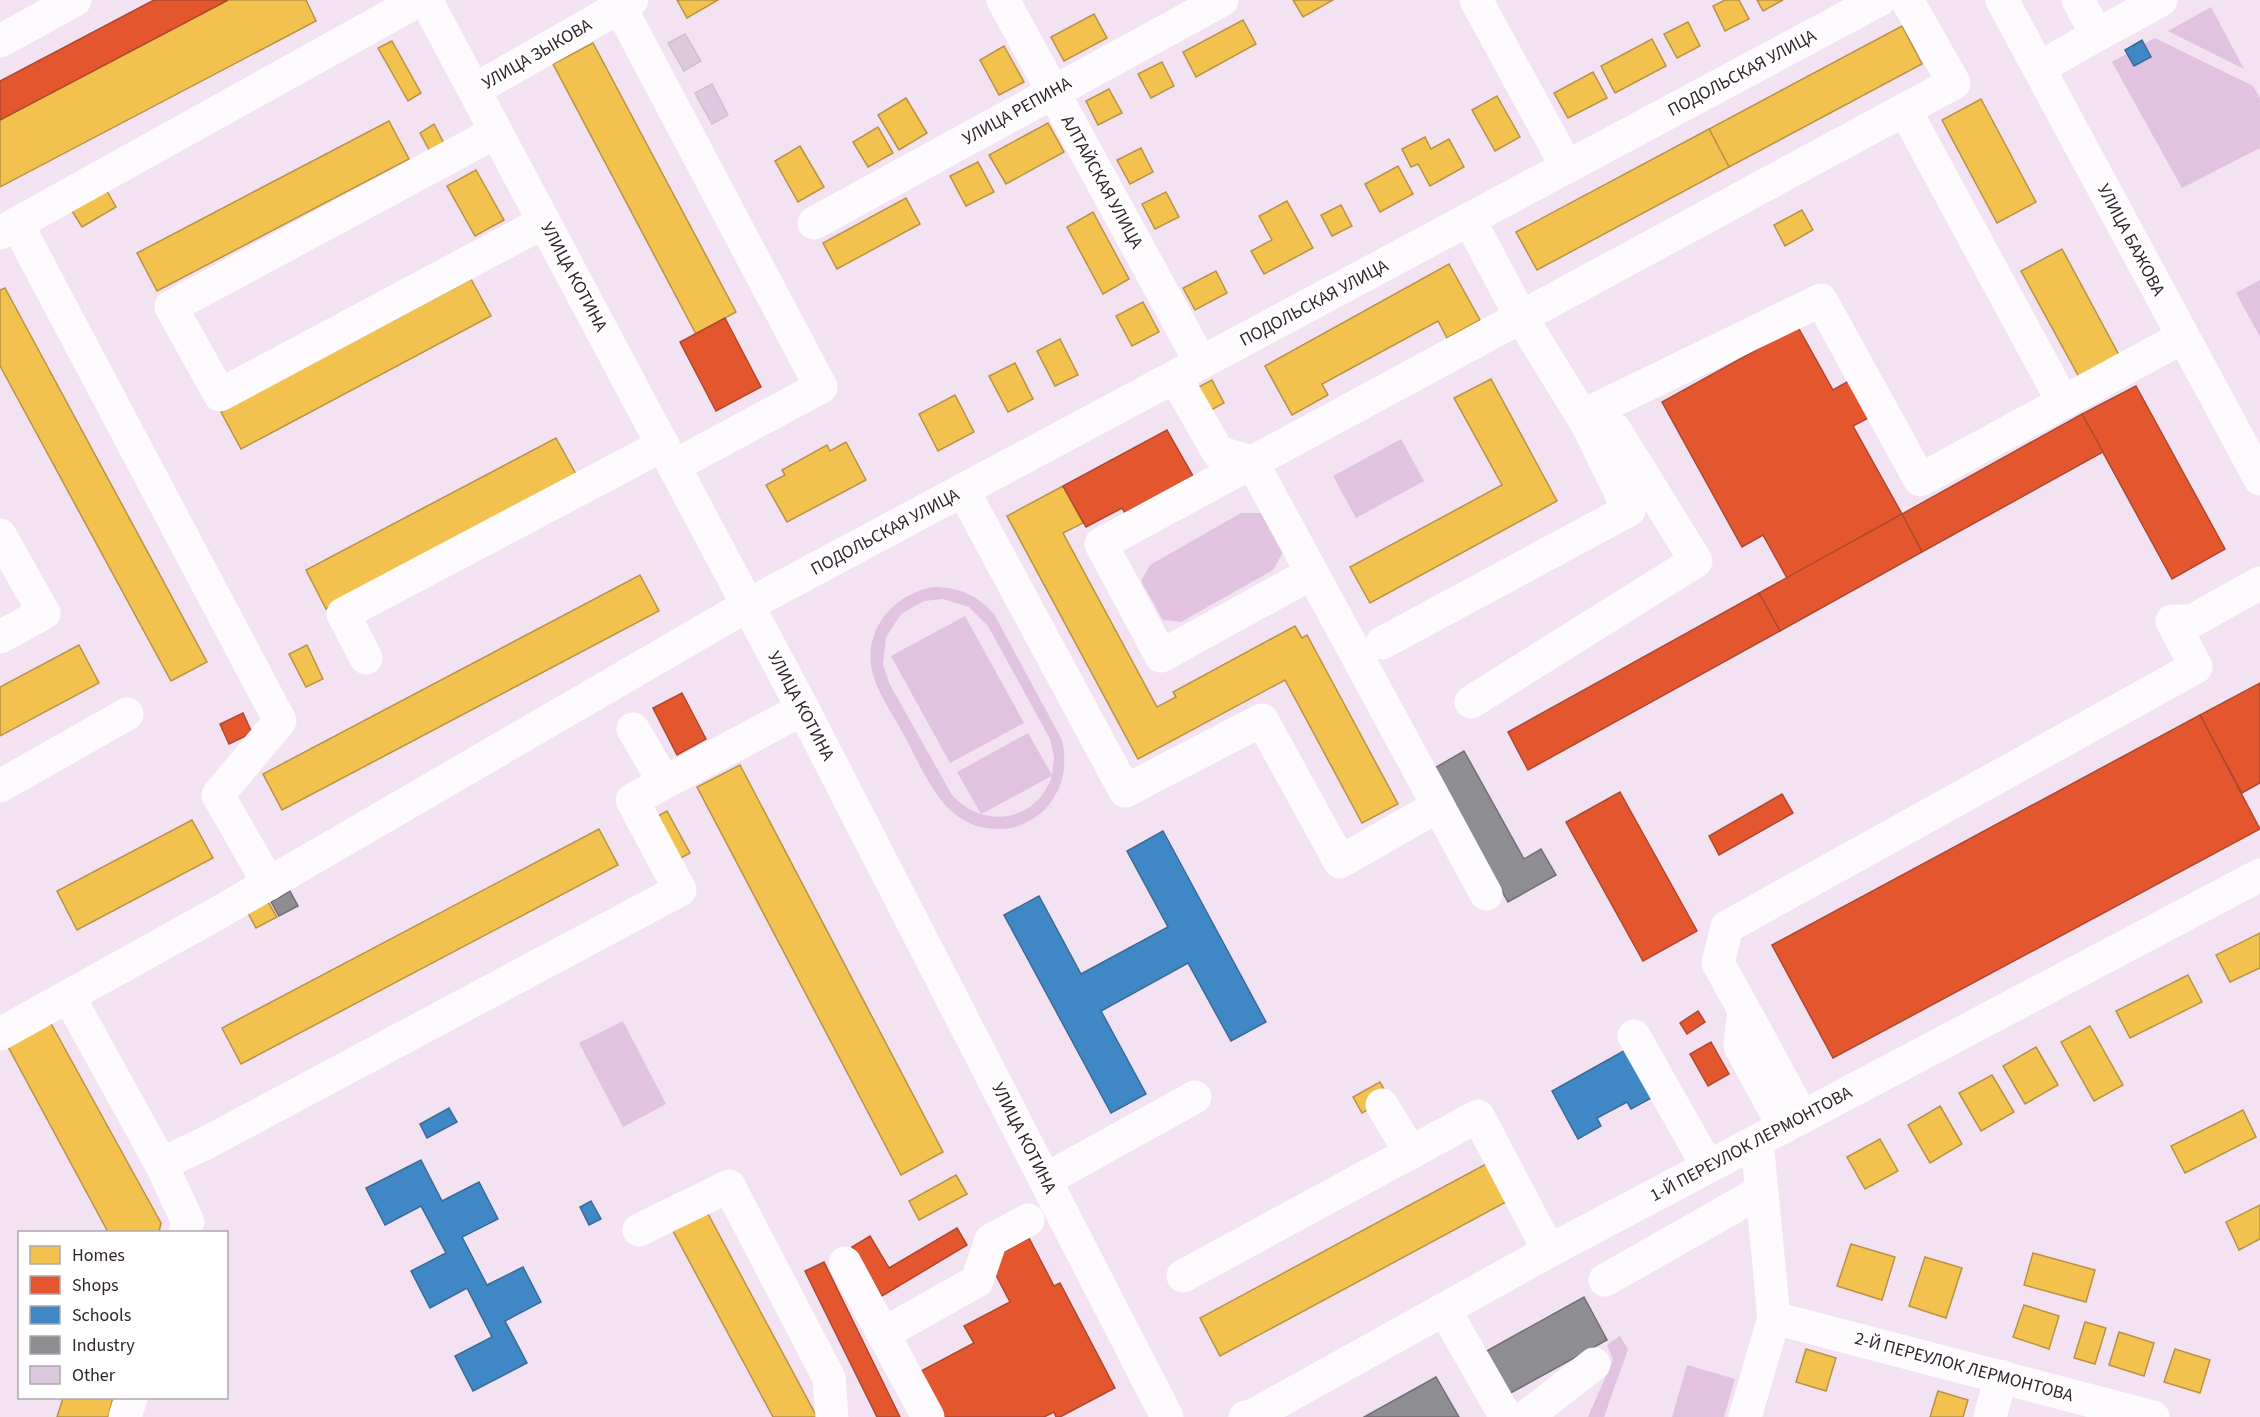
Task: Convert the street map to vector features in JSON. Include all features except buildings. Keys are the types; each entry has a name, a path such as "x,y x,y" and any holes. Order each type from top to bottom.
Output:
{"street":[{"path":"0,41 75,0"},
{"path":"268,884 218,795 280,721 9,228 419,0"},
{"name":"УЛИЦА КОТИНА","path":"426,0 803,709 1167,1417"},
{"name":"АЛТАЙСКАЯ УЛИЦА","path":"1003,0 1052,91 1188,370 1218,452 1252,462"},
{"name":"УЛИЦА РЕПИНА","path":"814,224 1052,91 1222,0"},
{"path":"1476,0 1567,167"},
{"name":"ПОДОЛЬСКАЯ УЛИЦА","path":"0,1034 69,998 268,884 748,605 1879,0"},
{"path":"1312,573 1161,656 1101,544 1954,83 1907,0"},
{"name":"УЛИЦА БАЖОВА","path":"2002,0 2260,479"},
{"path":"2078,0 2097,35"},
{"path":"2039,68 2161,0"},
{"path":"366,658 343,614 669,456 821,387 626,3"},
{"name":"УЛИЦА ЗЫКОВА","path":"474,90 626,3"},
{"path":"1905,110 2063,402"},
{"path":"496,132 171,307 220,395 544,222"},
{"path":"1382,643 1629,510 1585,420 1521,317 1469,219"},
{"path":"1585,420 1821,300 1920,480 2184,337"},
{"path":"1471,702 1696,561 1615,430 1585,420"},
{"path":"1252,462 1486,894"},
{"path":"963,490 1125,791 1262,720 1340,862 1438,806"},
{"path":"0,535 44,613 0,637"},
{"path":"1745,1417 1774,1318 1762,1191 1781,1129 1743,1010 1718,963 1727,927 2196,667 2172,621 2192,621 2260,584"},
{"path":"161,1164 216,1138 680,890 632,800 803,709"},
{"path":"0,786 127,714"},
{"path":"633,729 664,782"},
{"name":"1-Й ПЕРЕУЛОК ЛЕРМОНТОВА","path":"1245,1417 1254,1415 1549,1251 2260,875"},
{"path":"69,998 161,1164 188,1222 186,1231"},
{"path":"1634,1036 1708,1167"},
{"path":"1046,1180 1195,1097"},
{"path":"1382,1105 1411,1153"},
{"path":"1183,1276 1478,1116 1549,1251"},
{"path":"639,1230 729,1186 829,1378 832,1417"},
{"path":"1605,1280 1762,1191"},
{"path":"883,1334 977,1281 991,1240 1028,1220"},
{"path":"845,1263 928,1417"},
{"path":"1444,1309 1506,1417"},
{"name":"2-Й ПЕРЕУЛОК ЛЕРМОНТОВА","path":"1774,1318 2153,1417"},
{"path":"1526,1417 1594,1365"},
{"path":"1990,1417 2001,1376"},
{"path":"125,1417 131,1399"}],"shaded area":[{"path":"2211,7 2244,69 2168,31"},
{"path":"2155,38 2253,86 2260,98 2260,148 2182,188 2112,62"},
{"path":"2260,280 2260,337 2236,293"},
{"path":"1401,439 1424,481 1356,518 1333,476"},
{"path":"1241,513 1261,513 1283,552 1273,570 1181,622 1163,620 1141,581 1150,565"},
{"path":"933,587 966,593 981,602 994,614 1062,740 1064,769 1059,787 1050,804 1033,819 1010,828 998,829 980,827 951,811 930,785 877,686 871,662 871,646 875,632 882,619 892,608 904,598","holes":["943,599 969,607 988,626 1050,739 1054,757 1052,775 1028,733 957,772 981,814 965,806 952,795 889,683 883,664 886,637 901,614 924,601","1052,776 1045,791 1034,803 1022,811 1008,816 981,814"]},
{"path":"965,616 1024,723 950,763 891,656"},
{"path":"623,1021 666,1104 623,1127 579,1043"},
{"path":"1620,1336 1628,1349 1604,1417 1588,1417 1613,1360 1607,1345"},
{"path":"1687,1365 1735,1379 1724,1417 1672,1417"}]}
